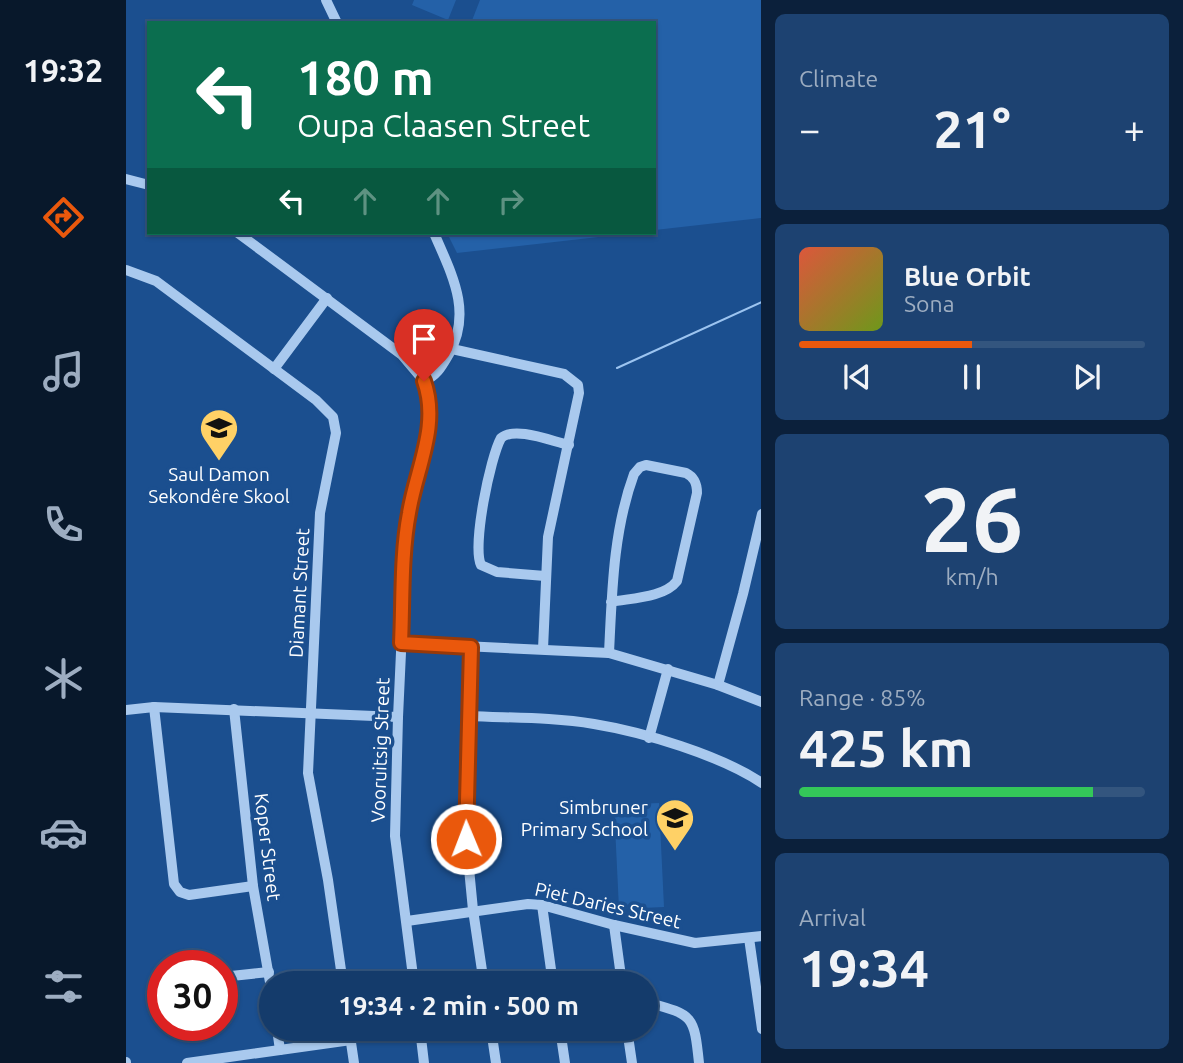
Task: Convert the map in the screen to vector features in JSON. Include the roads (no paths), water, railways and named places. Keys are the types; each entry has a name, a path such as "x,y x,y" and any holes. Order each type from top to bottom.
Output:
{"street":[{"path":"326,0 336,21"},
{"path":"126,179 147,184"},
{"path":"241,235 402,355 424,381 439,371 452,349 461,318 454,281 436,235"},
{"name":"Diamant Street","path":"126,270 156,281 274,369 333,417 336,428 320,513 309,787 327,871 341,971"},
{"path":"274,369 327,298"},
{"path":"452,349 564,374 575,380 579,393 548,537 543,649"},
{"name":"Vooruitsig Street","path":"413,971 395,836 401,643 409,513 430,419 430,400 424,381"},
{"path":"545,576 497,572 481,565 477,556 479,526 500,438 505,434 517,433 569,445"},
{"path":"609,653 611,602 615,549 634,474 646,465 692,476 697,492 677,581 671,588 611,602"},
{"path":"718,685 761,514"},
{"path":"401,643 609,653 718,685 761,702"},
{"path":"471,647 465,827 482,971"},
{"path":"649,738 668,670"},
{"path":"126,710 154,707 234,709 398,717"},
{"path":"154,707 167,841 174,884 180,892 189,895 253,886"},
{"name":"Koper Street","path":"234,709 253,886 269,971"},
{"path":"469,716 594,724 649,738 721,762 761,783"},
{"name":"Piet Daries Street","path":"407,921 522,904 542,905 695,943 761,936"},
{"path":"542,905 551,971"},
{"path":"614,925 620,971"},
{"path":"749,938 761,1029"},
{"path":"238,975 259,973"},
{"path":"658,1006 681,1013 692,1021 699,1063"},
{"path":"279,1041 280,1050"},
{"path":"187,1063 351,1041 354,1063"},
{"path":"421,1041 424,1063"},
{"path":"493,1041 496,1063"},
{"path":"562,1041 565,1063"},
{"path":"629,1041 632,1063"}],"waterway":[{"path":"617,368 761,302"}],"place":[{"name":"Saul Damon Sekondêre Skool","path":"219,462"},
{"name":"Simbruner Primary School","path":"675,852"}]}
